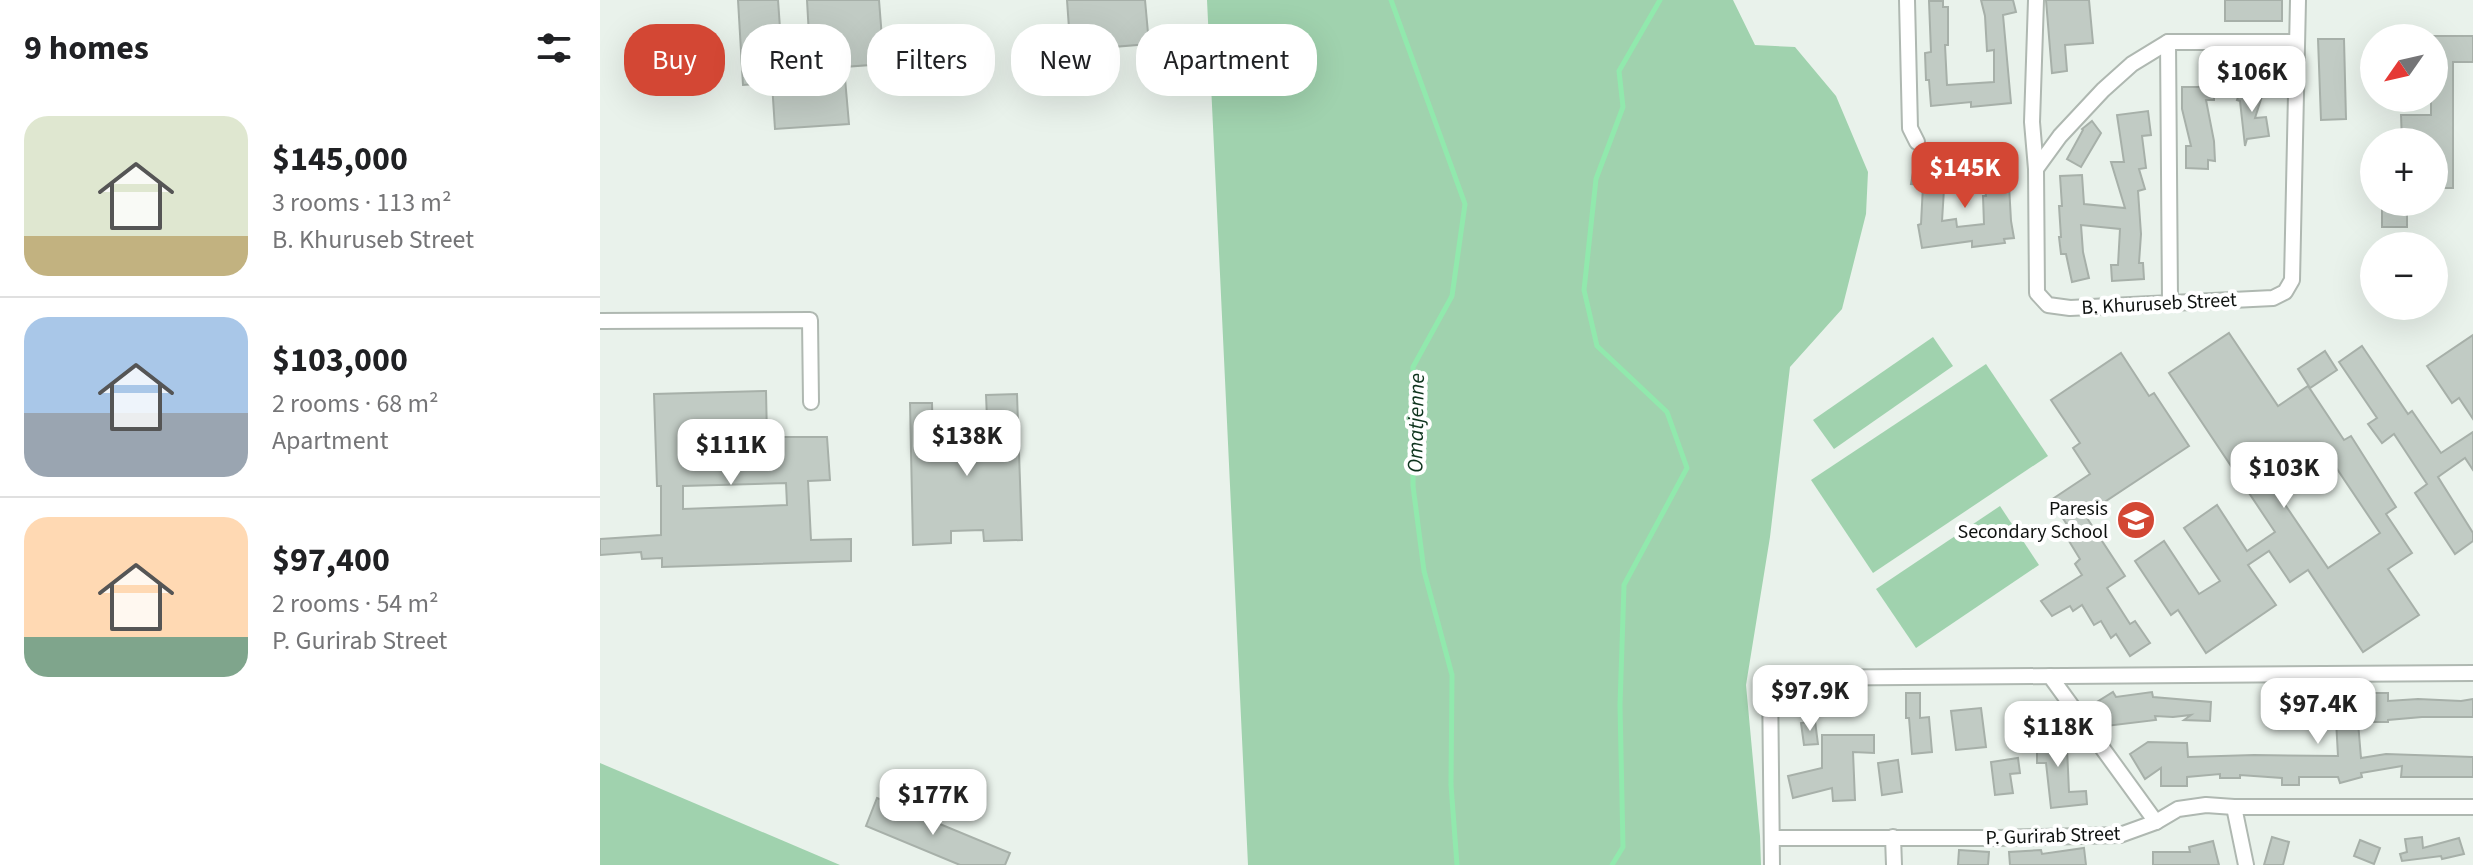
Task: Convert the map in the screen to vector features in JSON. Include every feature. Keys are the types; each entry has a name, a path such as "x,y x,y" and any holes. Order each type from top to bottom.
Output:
{"street":[{"path":"1907,0 1910,128 1917,142"},
{"name":"B. Khuruseb Street","path":"2036,0 2032,122 2036,169 2037,293 2048,305 2070,308 2273,298 2285,292 2292,280 2298,0"},
{"path":"2168,42 2170,301"},
{"path":"2036,169 2060,136 2103,90 2132,64 2168,42 2296,42"},
{"path":"600,321 810,320 811,402"},
{"path":"1772,865 1770,678 2473,673"},
{"path":"2050,676 2156,822"},
{"name":"P. Gurirab Street","path":"1772,838 2120,835 2156,822 2178,809 2206,805 2473,807"},
{"path":"2234,807 2246,865"},
{"path":"1893,837 1894,865"}],"green space":[{"path":"1207,0 1733,0 1755,45 1795,47 1836,96 1868,172 1866,214 1842,309 1790,367 1770,537 1746,685 1761,865 1248,865 1212,96 1317,96 1317,24 1208,24"},
{"path":"1933,337 1953,366 1834,449 1813,420"},
{"path":"1986,364 2048,456 1873,573 1811,480"},
{"path":"2000,506 2039,565 1916,648 1876,589"},
{"path":"600,763 840,865 600,865"}],"building":[{"path":"738,0 778,0 780,24 741,24 741,51"},
{"path":"807,0 879,0 881,24 867,24 867,65 851,66 851,24 808,24"},
{"path":"1067,0 1145,0 1147,24 1136,24 1136,45 1120,46 1120,24 1069,24"},
{"path":"1981,0 2013,0 2016,12 2003,15 2011,103 1971,107 1971,102 1931,106 1925,53 1931,52 1929,1 1943,1 1943,7 1948,7 1948,45 1945,45 1947,85 1994,82 1994,50 1987,51"},
{"path":"2046,0 2089,0 2093,43 2065,45 2067,71 2052,73"},
{"path":"2225,0 2282,0 2282,21 2225,21"},
{"path":"2448,36 2473,36 2473,62 2453,62 2453,188 2448,188 2448,128 2401,128 2401,115 2431,115 2431,112 2448,112"},
{"path":"2318,39 2344,39 2346,119 2321,120"},
{"path":"2264,56 2268,75 2247,79 2243,61"},
{"path":"2242,86 2263,93 2255,118 2266,117 2269,136 2247,139 2245,146 2240,101 2237,100"},
{"path":"2182,87 2214,87 2214,100 2206,100 2215,161 2208,160 2208,169 2186,168 2186,146 2191,146 2182,109"},
{"path":"773,96 847,96 849,124 775,129"},
{"path":"2148,111 2151,135 2142,136 2146,168 2139,169 2145,189 2138,191 2141,234 2139,263 2143,263 2144,279 2112,281 2111,265 2118,265 2120,229 2081,225 2089,278 2072,282 2066,254 2061,254 2059,237 2059,206 2062,206 2060,176 2082,175 2084,204 2125,208 2111,162 2124,162 2117,115"},
{"path":"2092,121 2101,133 2081,167 2067,159 2082,129"},
{"path":"1914,167 1951,172 1949,189 1944,189 1942,221 1956,219 1957,227 1984,224 1983,196 1986,196 1982,171 2011,167 2014,184 2009,185 2014,238 2004,239 2005,243 1972,247 1972,241 1922,248 1918,225 1921,224 1923,185 1911,184"},
{"path":"2382,216 2407,216 2407,227 2382,227"},
{"path":"2229,333 2278,406 2308,386 2344,440 2351,436 2396,507 2386,514 2412,553 2388,569 2419,615 2363,652 2308,570 2290,582 2269,551 2248,565 2276,605 2206,653 2178,610 2171,615 2135,561 2164,541 2199,594 2220,581 2184,528 2217,505 2247,551 2275,532 2169,373","holes":["2319,448 2328,461 2331,460 2380,533 2328,568 2269,481"]},
{"path":"2473,335 2473,419 2459,398 2452,403 2427,366"},
{"path":"2362,346 2408,414 2412,411 2441,453 2473,432 2473,470 2465,458 2438,477 2473,533 2473,541 2455,554 2415,493 2427,484 2394,434 2382,443 2368,424 2377,418 2339,362"},
{"path":"2325,351 2337,370 2310,388 2298,369"},
{"path":"2121,353 2149,396 2154,393 2189,446 2085,515 2125,576 2107,588 2130,624 2135,621 2150,643 2130,656 2116,634 2111,638 2101,621 2094,625 2082,605 2073,611 2070,606 2052,616 2041,601 2082,575 2075,564 2080,559 2069,541 2075,537 2051,500 2090,474 2073,448 2080,443 2051,400"},
{"path":"766,391 767,437 827,437 830,480 808,481 811,540 851,539 851,561 662,567 662,558 642,559 641,552 600,555 600,539 661,535 661,486 657,486 654,394","holes":["786,483 787,505 683,509 683,486"]},
{"path":"1017,394 1022,540 984,541 983,530 951,531 951,543 913,545 910,403 932,403 933,443 988,441 986,395"},
{"path":"2113,692 2116,697 2152,692 2153,697 2211,702 2210,721 2184,720 2191,715 2155,716 2156,720 2106,726 2092,705"},
{"path":"1906,693 1920,693 1920,718 1929,717 1932,752 1912,754 1909,718 1906,718"},
{"path":"2365,693 2388,693 2388,701 2473,699 2473,717 2358,722 2361,758 2386,754 2473,757 2473,777 2401,777 2402,766 2361,773 2362,777 2340,783 2338,777 2299,777 2299,785 2282,785 2282,778 2240,775 2240,778 2220,778 2220,774 2187,777 2187,786 2161,786 2161,768 2145,779 2130,754 2148,742 2187,743 2188,757 2338,756 2336,720 2311,722 2310,718 2280,719 2279,700 2297,699 2297,703 2365,699"},
{"path":"1981,708 1986,747 1956,750 1951,711"},
{"path":"1815,721 1818,744 1804,745 1801,723"},
{"path":"2058,723 2064,748 2067,748 2069,792 2086,791 2087,804 2051,808 2046,763 2037,763 2037,748 2043,748 2039,727"},
{"path":"1822,735 1874,735 1874,753 1853,752 1855,800 1833,801 1832,788 1793,798 1788,776 1822,768"},
{"path":"2018,758 2020,773 2010,774 2013,793 1995,795 1991,762"},
{"path":"1898,760 1902,792 1882,795 1878,763"},
{"path":"877,798 1010,853 1005,865 960,865 866,826"},
{"path":"2272,837 2289,842 2283,865 2264,865"},
{"path":"2422,837 2423,848 2459,838 2464,854 2442,859 2441,856 2402,861 2400,854 2407,852 2405,839"},
{"path":"2360,840 2380,848 2374,864 2354,856"},
{"path":"2213,841 2219,865 2153,865 2153,852 2190,852 2189,847"},
{"path":"2084,848 2086,865 2010,865 2009,852 2041,850 2042,854"},
{"path":"1959,850 1989,852 1988,865 1958,865"}],"waterway":[{"name":"Omatjenne","path":"1391,0 1465,204 1452,296 1413,367 1413,486 1424,571 1452,675 1451,785 1457,865"},
{"path":"1612,865 1623,847 1620,705 1624,585 1687,468 1667,412 1597,346 1584,290 1596,179 1623,107 1619,71 1660,0"}],"place":[{"name":"Paresis Secondary School","path":"2136,520"}]}
